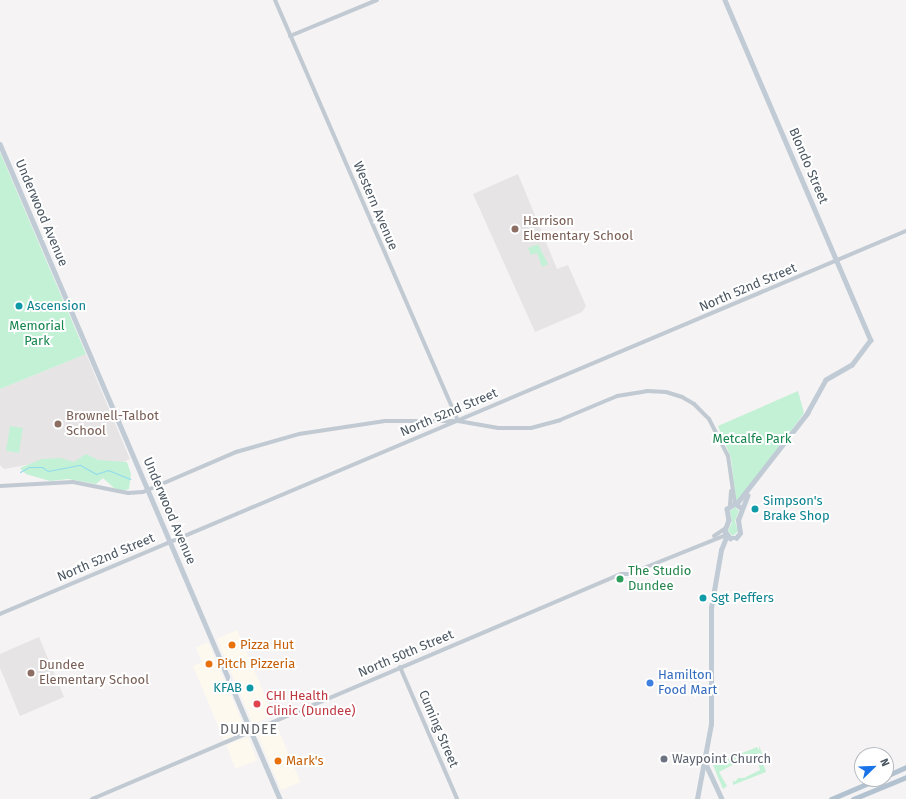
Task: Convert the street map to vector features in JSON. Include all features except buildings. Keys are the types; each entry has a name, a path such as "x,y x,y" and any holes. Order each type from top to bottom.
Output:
{"main road":[{"name":"Blondo Street","path":"725,0 871,340 852,365 826,380 808,413 748,493"},
{"name":"Underwood Avenue","path":"0,144 280,799"},
{"path":"697,799 705,762 711,716 710,616 720,557 728,536 726,528 729,520 727,511 748,493"},
{"path":"728,536 740,534 738,520 748,493"},
{"path":"734,504 742,509"},
{"path":"705,762 722,799"},
{"path":"894,772 906,767"},
{"path":"853,799 906,777"},
{"path":"831,799 859,787"}],"street":[{"name":"Western Avenue","path":"275,0 458,420"},
{"path":"290,36 377,0"},
{"name":"North 52nd Street","path":"0,614 906,231"},
{"path":"0,486 73,482 128,493 148,491 236,452 289,436 385,421 458,420 498,428 531,428 560,420 624,394 647,391 671,393 694,404 716,429 728,456 734,504"},
{"name":"North 50th Street","path":"707,541 726,528"},
{"name":"North 50th Street","path":"92,799 400,668 707,541 728,536"},
{"name":"Cuming Street","path":"400,668 457,799"}],"shaded area":[{"name":"Harrison Elementary School","path":"518,174 557,269 568,265 586,306 582,312 535,332 473,194"},
{"name":"Brownell-Talbot School","path":"86,354 130,459 116,465 37,463 4,469 0,465 0,389"},
{"path":"237,630 273,716 253,724 217,639"},
{"path":"39,637 64,697 20,716 0,668 0,654"},
{"path":"208,642 246,731 224,740 193,666 202,662 196,647"},
{"path":"276,724 301,782 281,790 257,732"},
{"path":"248,737 257,760 235,769 227,745"}],"green space":[{"name":"Memorial Park","path":"0,152 86,354 0,389"},
{"path":"538,244 548,264 542,267 537,253 531,255 528,248"},
{"name":"Metcalfe Park","path":"798,391 804,413 741,499 736,501 731,458 718,426"},
{"path":"10,426 23,428 19,453 6,451"},
{"path":"86,454 98,460 127,462 131,474 129,489 123,491 114,488 103,478 96,484 68,479 50,481 26,474 20,468 42,459 60,458 74,462"},
{"path":"735,507 739,511 735,521 738,531 733,536 728,531 732,522 730,511"},
{"path":"759,746 768,767 760,753 766,772 733,785 733,780 735,782 738,778 744,778 760,770 757,758 747,761 746,758 719,772 727,786 723,789 713,765 757,747 759,751"}],"waterway":[{"path":"20,472 29,467 42,467 48,471 80,465 96,474 108,470 130,479"}],"place":[{"name":"Harrison Elementary School","path":"515,229"},
{"name":"Ascension","path":"19,306"},
{"name":"Brownell-Talbot School","path":"58,424"},
{"name":"Simpson's Brake Shop","path":"755,509"},
{"name":"The Studio Dundee","path":"620,579"},
{"name":"Sgt Peffers","path":"703,598"},
{"name":"Pizza Hut","path":"232,645"},
{"name":"Pitch Pizzeria","path":"209,664"},
{"name":"Dundee Elementary School","path":"31,673"},
{"name":"Hamilton Food Mart","path":"650,683"},
{"name":"KFAB","path":"250,688"},
{"name":"CHI Health Clinic (Dundee)","path":"257,704"},
{"name":"Waypoint Church","path":"664,759"},
{"name":"Mark's","path":"278,761"}],"district":[{"name":"DUNDEE","path":"249,730"}]}
